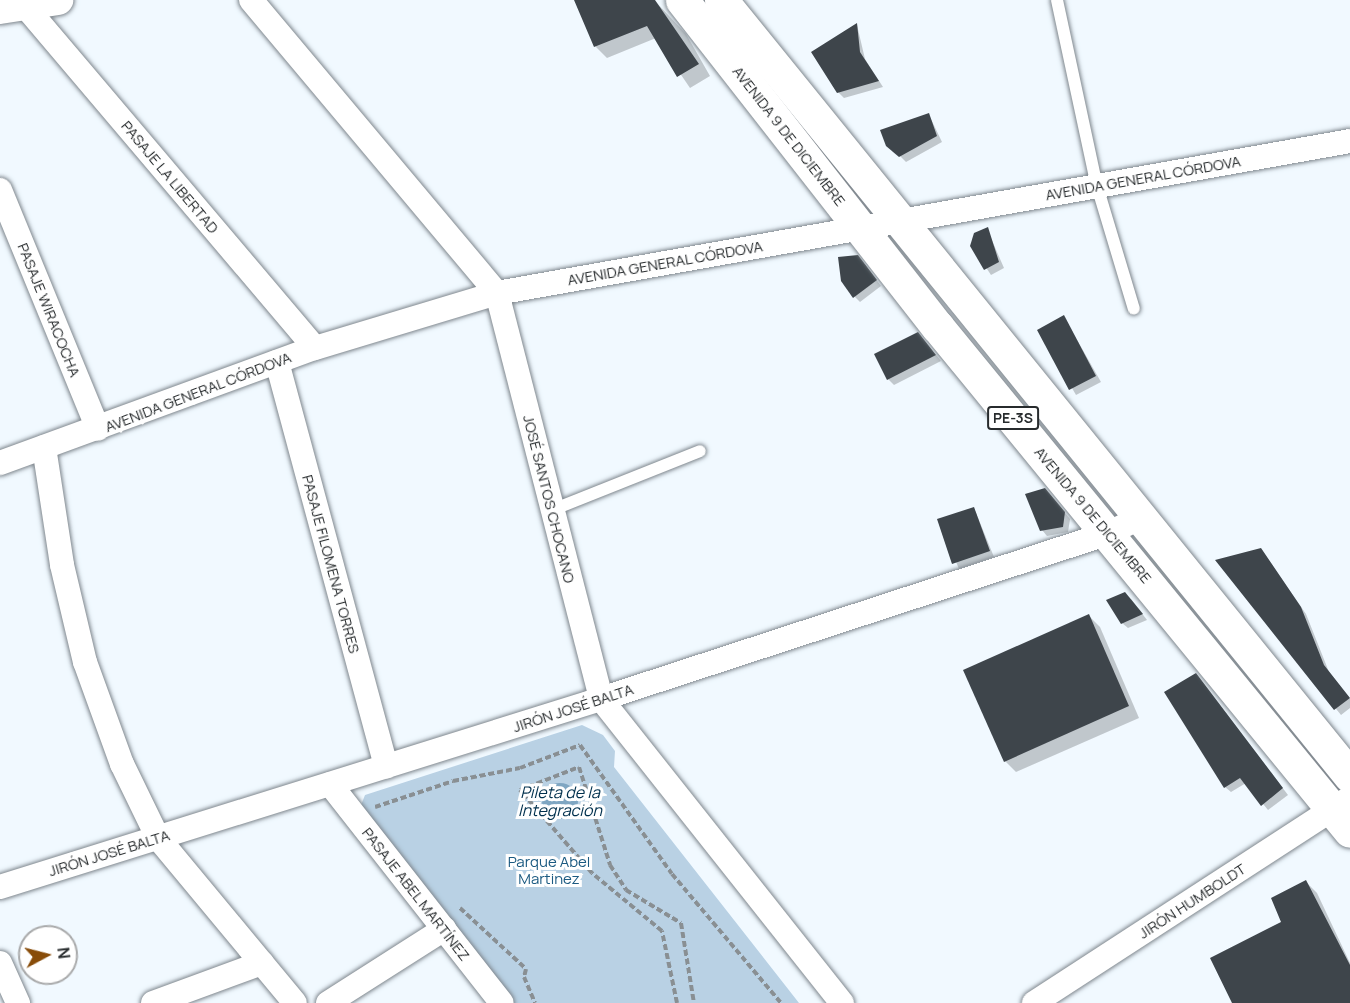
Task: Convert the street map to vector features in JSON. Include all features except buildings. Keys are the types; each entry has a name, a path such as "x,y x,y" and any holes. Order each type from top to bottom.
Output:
{"main road":[{"name":"AVENIDA 9 DE DICIEMBRE","path":"682,0 860,228 1109,533 1344,813"},
{"name":"AVENIDA 9 DE DICIEMBRE","path":"721,0 897,222 1142,517 1350,776"}],"street":[{"path":"12,7 57,0"},
{"name":"JOSÉ SANTOS CHOCANO","path":"250,0 497,293 601,699 842,1003"},
{"name":"PASAJE LA LIBERTAD","path":"12,7 315,348"},
{"name":"AVENIDA GENERAL CÓRDOVA","path":"0,462 98,429 315,348 497,293 1350,141"},
{"name":"PASAJE WIRACOCHA","path":"0,190 98,429"},
{"name":"PASAJE FILOMENA TORRES","path":"277,362 386,767"},
{"path":"45,447 62,566 85,662 122,764 158,838 295,1003"},
{"name":"JIRÓN JOSÉ BALTA","path":"0,887 601,699 1109,533 1142,517"},
{"name":"PASAJE ABEL MARTÍNEZ","path":"330,784 502,1003"},
{"name":"JIRÓN HUMBOLDT","path":"1034,1003 1344,813"},
{"path":"328,1003 444,929"},
{"path":"0,963 18,1003"},
{"path":"153,1003 185,998 262,963"}],"lane":[{"path":"1058,0 1097,186 1134,309"},
{"path":"552,510 700,452"}],"path":[{"path":"369,809 453,781 520,768 580,745 672,874 782,1003"},
{"path":"676,1003 663,931 592,873 520,790 579,767 610,865 626,890 681,923 694,1003"},
{"path":"450,899 526,969 524,977 535,1003"}],"green space":[{"name":"Parque Abel Martinez","path":"582,725 603,735 615,751 614,767 799,1003 511,1003 358,813 365,795"}],"water":[{"name":"Pileta de la Integración","path":"560,783 573,788 578,801 573,814 560,819 547,814 542,801 547,788"}]}
